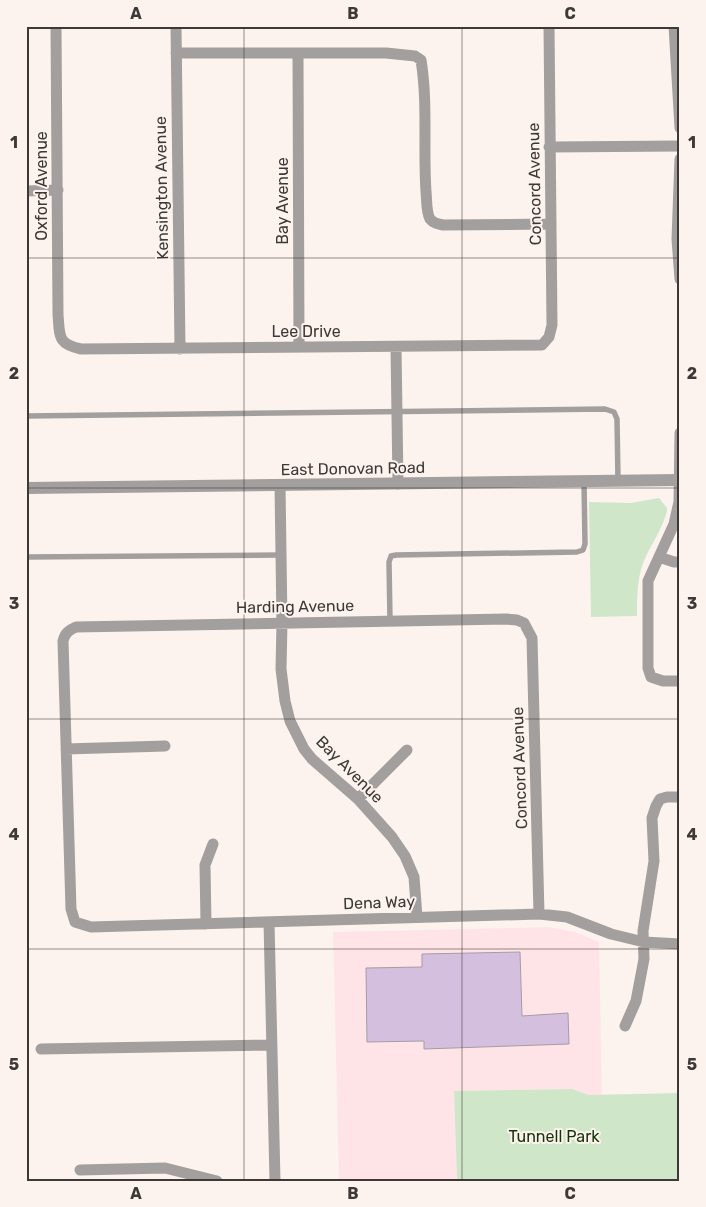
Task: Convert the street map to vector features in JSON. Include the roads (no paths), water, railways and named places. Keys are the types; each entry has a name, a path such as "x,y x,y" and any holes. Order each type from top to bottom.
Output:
{"street":[{"name":"Oxford Avenue","path":"56,26 58,314 60,337 64,344"},
{"name":"Kensington Avenue","path":"176,26 180,349"},
{"name":"Concord Avenue","path":"548,340 552,325 549,26"},
{"path":"674,26 680,128"},
{"path":"176,53 386,53 415,56 420,60 424,79 425,182 427,209 430,218 435,223 444,225 551,224"},
{"name":"Bay Avenue","path":"298,54 299,347"},
{"path":"549,147 680,146"},
{"path":"680,160 677,239 680,279"},
{"path":"26,191 58,190"},
{"name":"Lee Drive","path":"64,344 80,349 180,349 542,345 548,340"},
{"path":"396,347 398,484"},
{"path":"680,433 679,502 674,524 648,581 648,668 652,677 663,682 680,681"},
{"name":"East Donovan Road","path":"26,488 679,480"},
{"name":"Bay Avenue","path":"280,485 281,669 285,702 290,721 304,749 358,799 392,837 405,856 414,876 417,917"},
{"path":"659,557 680,562"},
{"name":"Harding Avenue","path":"66,749 63,641 67,633 76,628 390,620 506,619 524,623"},
{"name":"Concord Avenue","path":"524,623 532,638 539,914"},
{"path":"66,749 165,746"},
{"name":"Dena Way","path":"66,749 70,909 75,922 91,927 539,914 567,917 611,934 644,942 680,944"},
{"path":"358,799 407,750"},
{"path":"625,1026 636,1001 644,959 643,932 654,861 652,818 660,799 680,797"},
{"path":"206,924 205,865 213,844"},
{"path":"269,922 275,1181"},
{"path":"41,1049 271,1045"},
{"path":"80,1170 165,1168 217,1181"}],"lane":[{"path":"26,416 605,409 614,412 617,419 618,481"},
{"path":"390,620 389,562 391,556 396,554 577,552 583,550 585,544 584,482"},
{"path":"26,557 281,555"}],"park label":[{"name":"Tunnell Park","path":"554,1136"}]}
